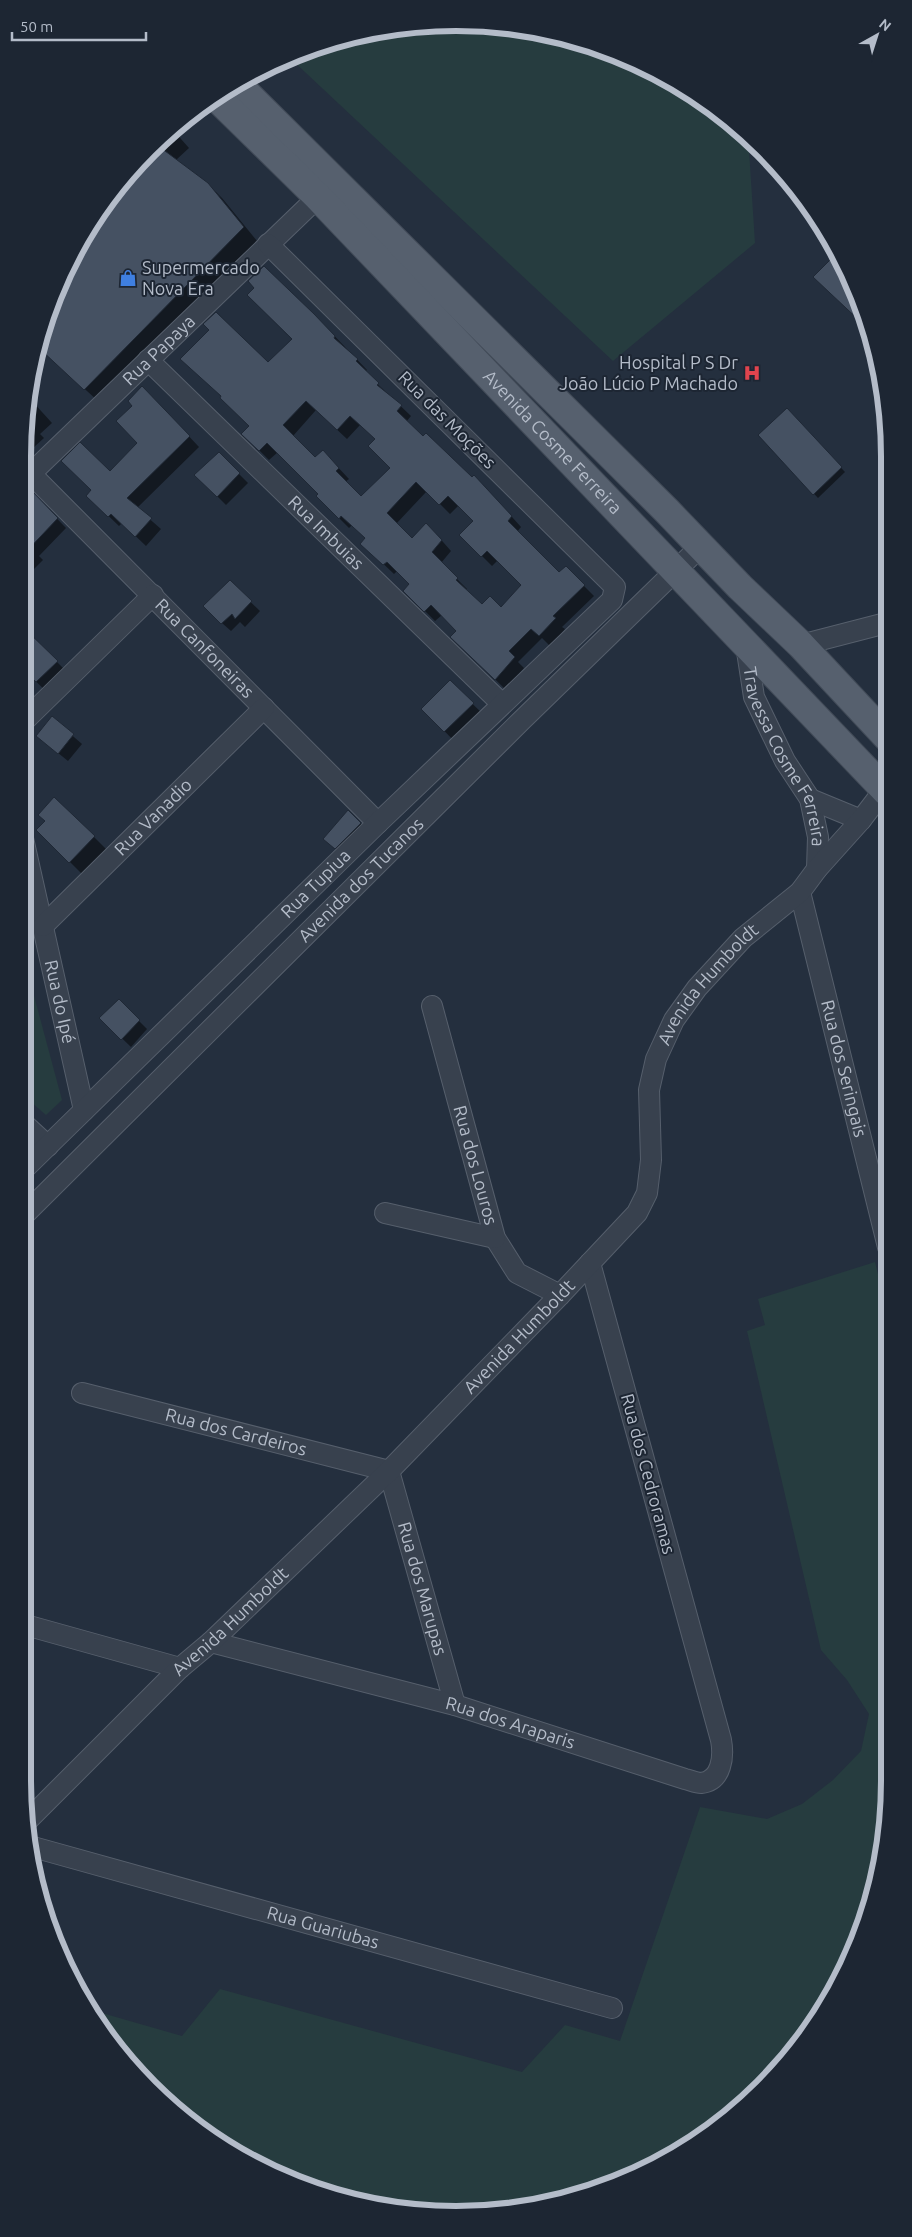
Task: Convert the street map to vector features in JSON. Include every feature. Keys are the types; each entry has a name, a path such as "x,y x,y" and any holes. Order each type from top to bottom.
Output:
{"main road":[{"name":"Avenida Cosme Ferreira","path":"242,89 801,645 881,731"},
{"name":"Avenida Cosme Ferreira","path":"221,102 318,197 746,646 881,784"}],"street":[{"name":"Rua Papaya","path":"31,474 318,197"},
{"name":"Rua das Moções","path":"268,244 615,587 612,600"},
{"name":"Rua Imbuias","path":"148,360 502,704"},
{"name":"Rua Canfoneiras","path":"31,482 153,595 378,822"},
{"name":"Avenida dos Tucanos","path":"31,1208 701,546"},
{"path":"31,714 153,595"},
{"name":"Rua Tupiua","path":"31,1162 378,822 612,600"},
{"path":"801,645 881,624"},
{"name":"Travessa Cosme Ferreira","path":"746,646 754,697 785,761 810,799 818,837 817,869"},
{"name":"Rua Vanadio","path":"43,926 264,708"},
{"name":"Avenida Humboldt","path":"33,1816 180,1668 211,1642 389,1471 637,1213 647,1193 651,1160 649,1090 656,1060 674,1020 697,988 743,938 800,892 817,869 881,795"},
{"path":"810,799 861,820"},
{"name":"Rua do Ipé","path":"31,873 84,1110"},
{"name":"Rua dos Seringais","path":"800,892 881,1218"},
{"name":"Rua dos Louros","path":"432,1006 496,1238 517,1273 560,1295"},
{"path":"31,1130 48,1146"},
{"path":"385,1213 496,1238"},
{"name":"Rua dos Cedroramas","path":"590,1263 705,1685"},
{"name":"Rua dos Cardeiros","path":"82,1393 389,1471"},
{"name":"Rua dos Marupas","path":"389,1471 455,1705"},
{"path":"31,1627 180,1668"},
{"name":"Rua dos Araparis","path":"211,1642 455,1705 701,1783 716,1775 721,1767 722,1759 722,1748 705,1685"},
{"name":"Rua Guariubas","path":"37,1848 612,2008"}],"green space":[{"path":"428,32 484,32 539,39 593,54 644,75 692,103 736,137 749,150 755,243 613,361 295,63 319,54 373,39"},
{"path":"31,985 62,1100 46,1115 31,1102"},
{"path":"875,1262 881,1286 880,1809 873,1864 858,1918 837,1969 824,1993 793,2040 775,2061 715,2118 668,2149 644,2162 593,2183 566,2191 539,2198 484,2205 428,2205 401,2202 373,2198 319,2183 268,2162 244,2149 197,2118 176,2100 137,2061 119,2040 100,2013 182,2036 220,1989 522,2072 565,2025 620,2041 700,1807 767,1819 802,1804 833,1780 861,1751 869,1714 847,1680 821,1650 747,1331 765,1325 758,1299"}],"building":[{"name":"Supermercado Nova Era","path":"163,149 208,183 244,227 84,390 44,353 54,319 75,268 103,220 119,197"},
{"path":"832,258 858,319 813,277"},
{"path":"264,266 314,314 335,336 334,338 358,359 356,361 379,383 377,385 402,405 397,411 423,436 426,433 472,477 474,475 512,516 508,521 559,572 566,566 585,585 553,616 556,618 539,636 531,629 509,651 515,657 495,680 450,637 456,631 431,605 424,612 403,591 409,584 387,562 383,565 360,544 365,538 341,516 339,519 316,496 318,494 267,443 259,451 241,434 249,426 220,398 221,396 180,359 209,330 203,324 216,312 268,362 292,339 247,295 254,288 248,281","holes":["306,401 337,430 350,416 375,439 368,446 390,468 361,496 336,471 339,468 323,450 315,457 283,425","416,482 439,505 448,496 473,521 459,535 481,557 487,551 521,585 501,607 490,596 482,604 456,580 458,578 432,552 442,540 426,523 412,538 387,513"]},
{"path":"142,386 190,436 127,498 152,518 135,537 111,514 108,517 86,496 91,490 61,461 80,442 110,471 137,443 116,421 132,406 128,401"},
{"path":"787,408 842,467 813,495 758,435"},
{"path":"219,452 240,473 217,497 194,475"},
{"path":"31,490 58,518 31,546"},
{"path":"230,580 252,601 235,619 232,614 221,624 203,606"},
{"path":"31,635 58,661 36,682 31,677"},
{"path":"450,680 474,703 444,732 421,709"},
{"path":"52,716 74,734 58,754 36,736"},
{"path":"54,797 95,836 69,863 36,830 45,821 38,815"},
{"path":"348,810 361,823 335,849 323,839"},
{"path":"119,999 140,1020 121,1040 99,1018"}],"place":[{"name":"Supermercado Nova Era","path":"128,278"},
{"name":"Hospital P S Dr João Lúcio P Machado","path":"752,373"}]}
